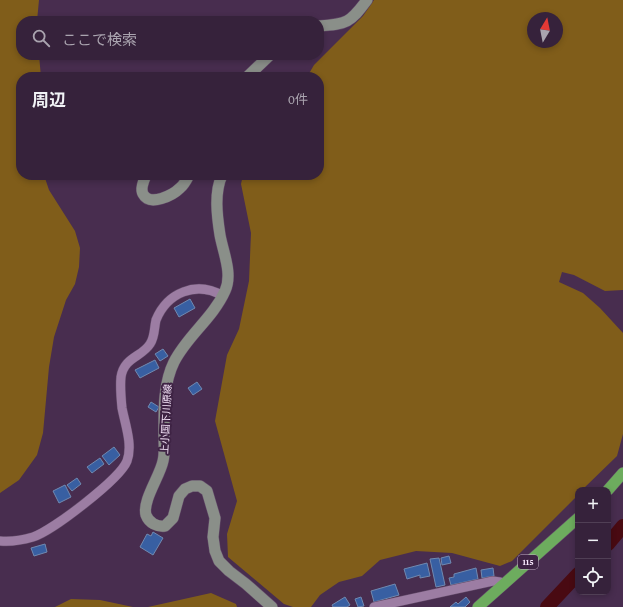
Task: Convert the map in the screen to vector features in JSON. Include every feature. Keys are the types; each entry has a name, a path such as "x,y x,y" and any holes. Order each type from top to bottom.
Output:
{"highway":[{"path":"611,487 623,473"},
{"name":"115","path":"479,606 575,521"}],"main road":[{"path":"324,25 346,22 353,17 366,0"},
{"path":"251,72 265,60"},
{"path":"144,180 142,188 143,194 149,199 157,200 170,196 181,188 186,180"},
{"name":"上小国下川原線","path":"220,180 217,200 220,234 228,278 226,290 204,324 182,349 169,372 165,402 164,459 160,473 147,498 145,508 146,514 152,523 159,527 165,526 173,518 179,496 185,489 192,486 200,486 207,490 215,518 213,537 215,551 219,561 228,572 246,584 272,607"}],"street":[{"path":"0,541 33,537 51,528 92,497 120,472 129,455 121,392 121,376 126,365 152,342 157,320 162,308 175,296 191,289 201,288 213,290 223,296"},
{"path":"374,607 492,580 503,584"}],"shaded area":[{"path":"0,0 39,0 37,16 16,16 16,60 39,60 41,72 16,72 16,180 46,180 49,190 75,231 80,248 79,267 75,284 66,300 54,337 49,367 43,433 37,455 19,480 0,493"},
{"path":"374,0 623,0 623,290 605,291 574,275 562,272 559,282 583,293 600,308 623,333 623,434 617,456 585,487 575,487 575,498 512,561 500,566 452,553 416,551 380,560 362,576 339,582 320,595 311,607 293,607 284,604 228,557 227,534 237,501 215,421 227,355 239,329 249,281 251,233 241,184 242,180 324,180 324,72 310,72 319,60 324,60 324,55 363,16"},
{"path":"211,593 236,604 237,607 148,607"},
{"path":"71,599 100,600 133,607 55,607"}],"building":[{"path":"190,299 195,308 179,317 174,308"},
{"path":"163,349 168,356 160,361 155,354"},
{"path":"155,360 159,368 140,378 135,370"},
{"path":"197,382 202,389 193,395 188,388"},
{"path":"151,402 159,407 156,412 148,407"},
{"path":"114,447 120,455 109,465 102,456"},
{"path":"100,458 104,464 92,473 87,467"},
{"path":"77,478 81,484 72,491 67,485"},
{"path":"65,485 71,497 59,503 53,491"},
{"path":"153,532 163,538 153,555 140,547 147,534 151,536"},
{"path":"45,544 47,552 34,556 31,548"},
{"path":"449,556 451,563 442,565 441,558"},
{"path":"439,558 445,585 436,587 430,559"},
{"path":"427,563 430,576 420,578 420,575 407,579 404,569"},
{"path":"476,568 478,579 451,585 449,578 454,577 454,574"},
{"path":"493,568 494,576 482,578 481,570"},
{"path":"395,584 399,595 374,602 371,591"},
{"path":"345,597 350,605 347,607 333,607 332,605"},
{"path":"361,597 364,606 358,607 355,599"},
{"path":"466,597 470,602 465,607 450,607 456,602 458,604"}],"waterway":[{"path":"611,540 623,526"},
{"path":"547,607 575,577"}]}
